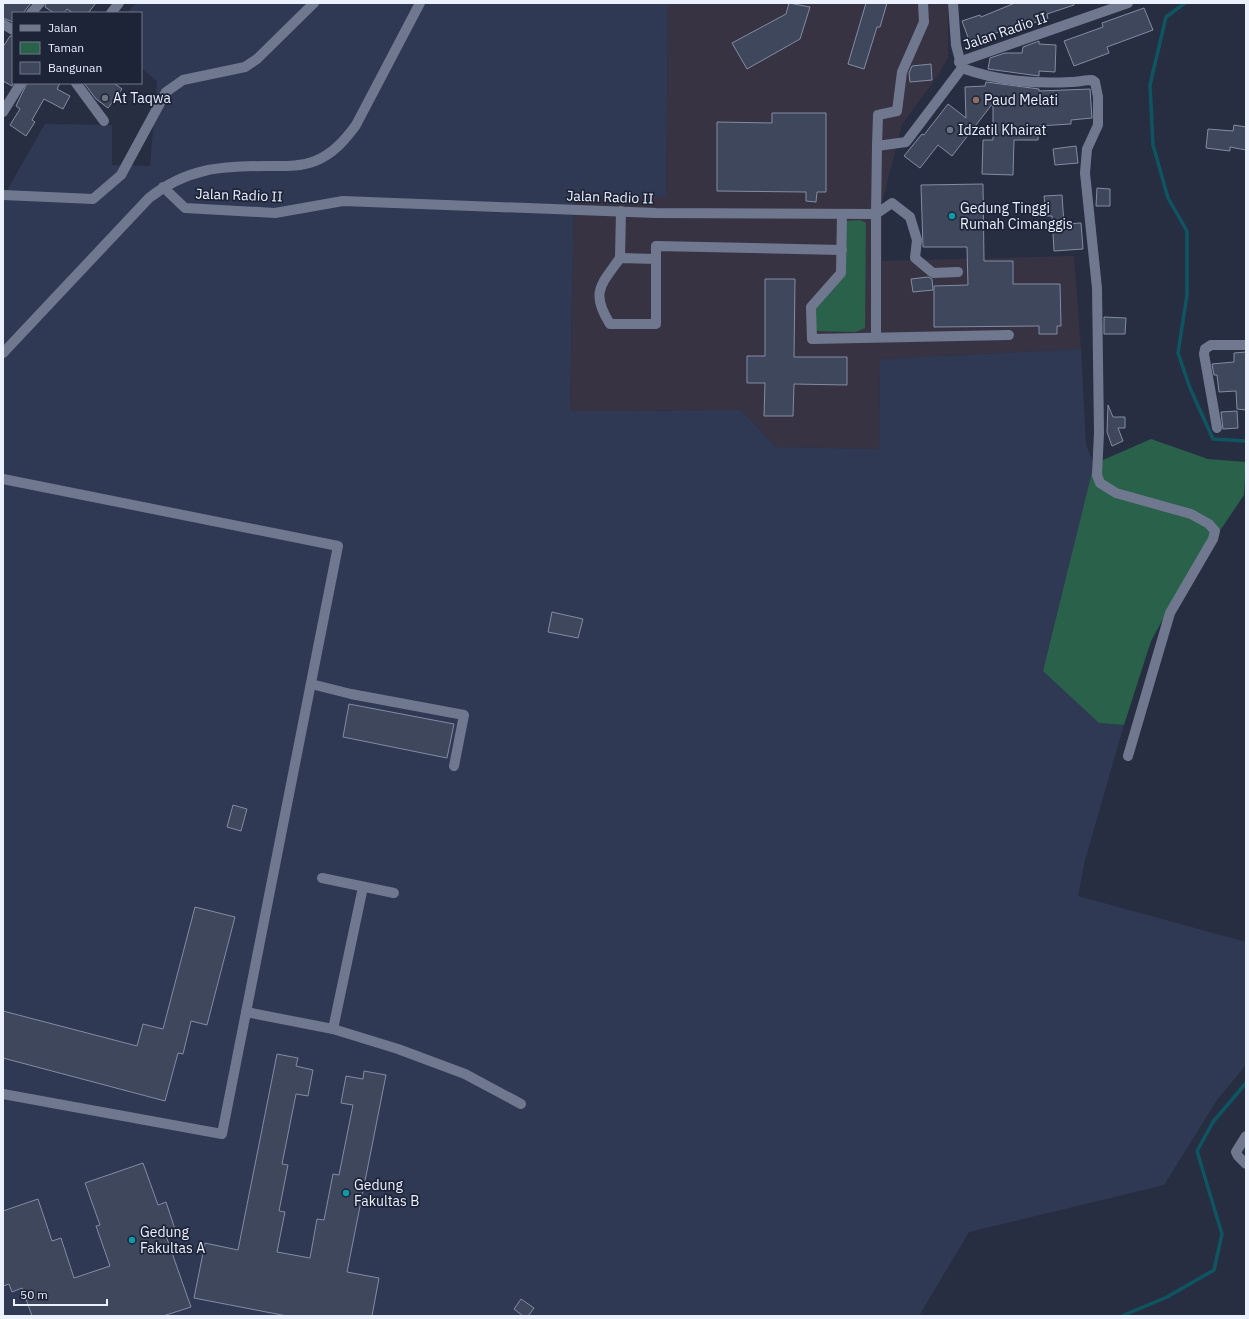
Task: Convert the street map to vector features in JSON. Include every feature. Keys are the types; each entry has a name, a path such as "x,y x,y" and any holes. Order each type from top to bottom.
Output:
{"street":[{"path":"32,12 40,3"},
{"path":"112,12 119,3"},
{"path":"3,195 93,199 121,175 166,92 183,80 245,67 257,59 314,3"},
{"path":"3,353 149,198 163,187 181,177 200,171 237,166 300,165 316,161 330,154 343,142 356,125 420,3"},
{"path":"876,337 878,115 897,111 902,72 924,22 924,3"},
{"path":"953,3 953,23 961,65 991,77 1008,80 1072,82 1092,80 1095,82 1098,97 1098,124 1087,149 1084,173 1097,288 1099,434 1097,475 1100,483 1116,493 1191,514 1209,524 1214,531 1213,539 1170,613 1128,756"},
{"name":"Jalan Radio II","path":"877,146 906,142 961,65 1128,3"},
{"path":"3,24 12,29"},
{"path":"3,112 20,84"},
{"path":"77,84 104,121"},
{"name":"Jalan Radio II","path":"163,187 185,208 275,213 344,201 621,212 876,214"},
{"path":"876,214 892,203 910,217 917,240 915,258 933,273 958,272"},
{"path":"621,212 620,258 600,287 601,309 610,324 656,324 656,246 842,250"},
{"path":"842,214 841,273 811,307 812,339 1009,335"},
{"path":"620,258 656,259"},
{"path":"1217,428 1204,354 1205,349 1211,345 1246,345"},
{"path":"3,479 338,546 222,1134 3,1094"},
{"path":"311,684 351,694 464,715 454,766"},
{"path":"322,878 394,893"},
{"path":"333,1029 363,887"},
{"path":"246,1012 333,1029 398,1049 465,1074 521,1104"},
{"path":"1246,1136 1236,1152 1246,1164"}],"shaded area":[{"path":"136,3 668,3 666,197 574,195 570,411 741,410 776,447 879,449 880,359 1081,349 1086,445 1094,464 1099,723 1124,725 1085,860 1078,896 1246,942 1246,1065 1217,1100 1164,1185 969,1232 919,1316 3,1316 3,197 45,124 112,125 112,165 150,166 157,81 142,69 142,12 128,12"},
{"path":"668,3 948,3 948,57 939,74 902,124 882,203 882,261 1074,256 1081,349 880,359 879,449 776,447 741,410 570,411 574,194 666,196"}],"green space":[{"path":"860,220 866,223 865,328 856,332 818,331 815,329 813,308 840,279 845,221"},
{"path":"1151,439 1208,459 1246,462 1244,495 1175,597 1151,641 1124,725 1099,723 1043,671 1094,464"}],"building":[{"path":"3,3 31,3 24,12 12,12 12,22 3,18"},
{"path":"46,3 96,3 89,12 72,12 67,9 65,12 52,12 45,7"},
{"path":"789,3 810,7 800,39 747,69 732,43 786,14"},
{"path":"866,3 887,3 880,27 877,27 864,69 848,64"},
{"path":"1015,3 1074,3 1074,5 1047,14 1048,19 969,40 962,21 980,15 981,17"},
{"path":"1144,8 1153,30 1107,47 1109,53 1074,66 1064,41 1103,27 1102,23"},
{"path":"10,36 12,36 12,86 3,81 3,47"},
{"path":"1039,41 1039,44 1056,45 1055,72 1039,71 1039,76 988,69 990,58 1005,53 1022,53 1023,47"},
{"path":"931,64 932,80 910,82 909,73 912,66"},
{"path":"986,82 1039,89 1039,91 1090,89 1092,118 1071,120 1071,124 1038,126 1038,140 1014,140 1013,175 982,174 983,140 993,140 993,103 952,156 938,145 920,168 904,156 922,134 924,135 948,104 966,118 965,87 985,86"},
{"path":"27,84 60,84 57,89 70,96 63,109 44,99 32,120 35,122 26,136 10,125 20,109 16,106"},
{"name":"At Taqwa","path":"85,84 115,84 122,89 108,108 96,99"},
{"path":"772,113 826,113 826,192 817,192 816,202 806,201 806,192 717,191 717,122 772,123"},
{"path":"1234,125 1246,127 1246,150 1230,147 1230,151 1206,148 1208,129 1233,131"},
{"path":"1076,146 1078,163 1055,165 1053,149"},
{"path":"983,184 984,261 1013,261 1013,284 1060,284 1061,326 1057,326 1057,334 1039,334 1039,326 934,327 934,286 968,285 967,247 923,247 921,185"},
{"path":"1097,188 1110,189 1110,206 1096,206"},
{"path":"1062,195 1064,224 1081,223 1083,249 1054,251 1052,216 1046,216 1044,196"},
{"path":"928,277 932,279 933,290 913,292 911,279"},
{"path":"765,279 795,279 794,357 847,357 847,385 794,384 793,416 764,416 765,383 747,383 747,356 765,356"},
{"path":"1104,317 1126,318 1125,334 1104,334"},
{"path":"1246,352 1246,410 1237,409 1236,391 1219,392 1217,375 1214,375 1212,364 1234,362 1234,353"},
{"path":"1108,405 1113,417 1125,417 1125,428 1118,428 1123,441 1112,446 1107,432"},
{"path":"1237,411 1238,428 1223,429 1221,412"},
{"path":"552,612 583,619 578,638 548,632"},
{"path":"349,704 454,724 447,758 343,737"},
{"path":"233,805 247,809 241,831 227,827"},
{"path":"195,907 235,917 207,1025 191,1021 183,1054 178,1053 165,1101 3,1058 3,1011 137,1046 143,1024 163,1029"},
{"name":"Gedung Fakultas B","path":"277,1054 298,1058 296,1066 313,1070 308,1096 296,1094 282,1164 288,1165 279,1211 285,1212 277,1252 310,1258 317,1219 324,1220 333,1174 339,1175 353,1105 341,1103 346,1076 363,1079 364,1071 386,1075 347,1272 379,1278 372,1316 287,1316 194,1298 205,1243 238,1250"},
{"name":"Gedung Fakultas A","path":"143,1163 158,1205 166,1202 175,1229 165,1233 191,1307 163,1316 32,1316 22,1288 12,1292 9,1284 3,1286 3,1211 38,1199 52,1241 61,1238 74,1278 110,1266 96,1226 100,1225 85,1183"},
{"path":"521,1299 534,1308 528,1316 523,1316 514,1309"}],"waterway":[{"path":"1185,3 1166,17 1150,85 1153,145 1168,198 1187,231 1187,295 1178,353 1190,388 1213,439 1246,441"},
{"path":"1122,1316 1167,1297 1214,1270 1222,1234 1197,1151 1213,1122 1246,1083"}],"place":[{"name":"At Taqwa","path":"105,98"},
{"name":"Paud Melati","path":"976,100"},
{"name":"Idzatil Khairat","path":"950,130"},
{"name":"Gedung Tinggi Rumah Cimanggis","path":"952,216"},
{"name":"Gedung Fakultas B","path":"346,1193"},
{"name":"Gedung Fakultas A","path":"132,1240"}]}
